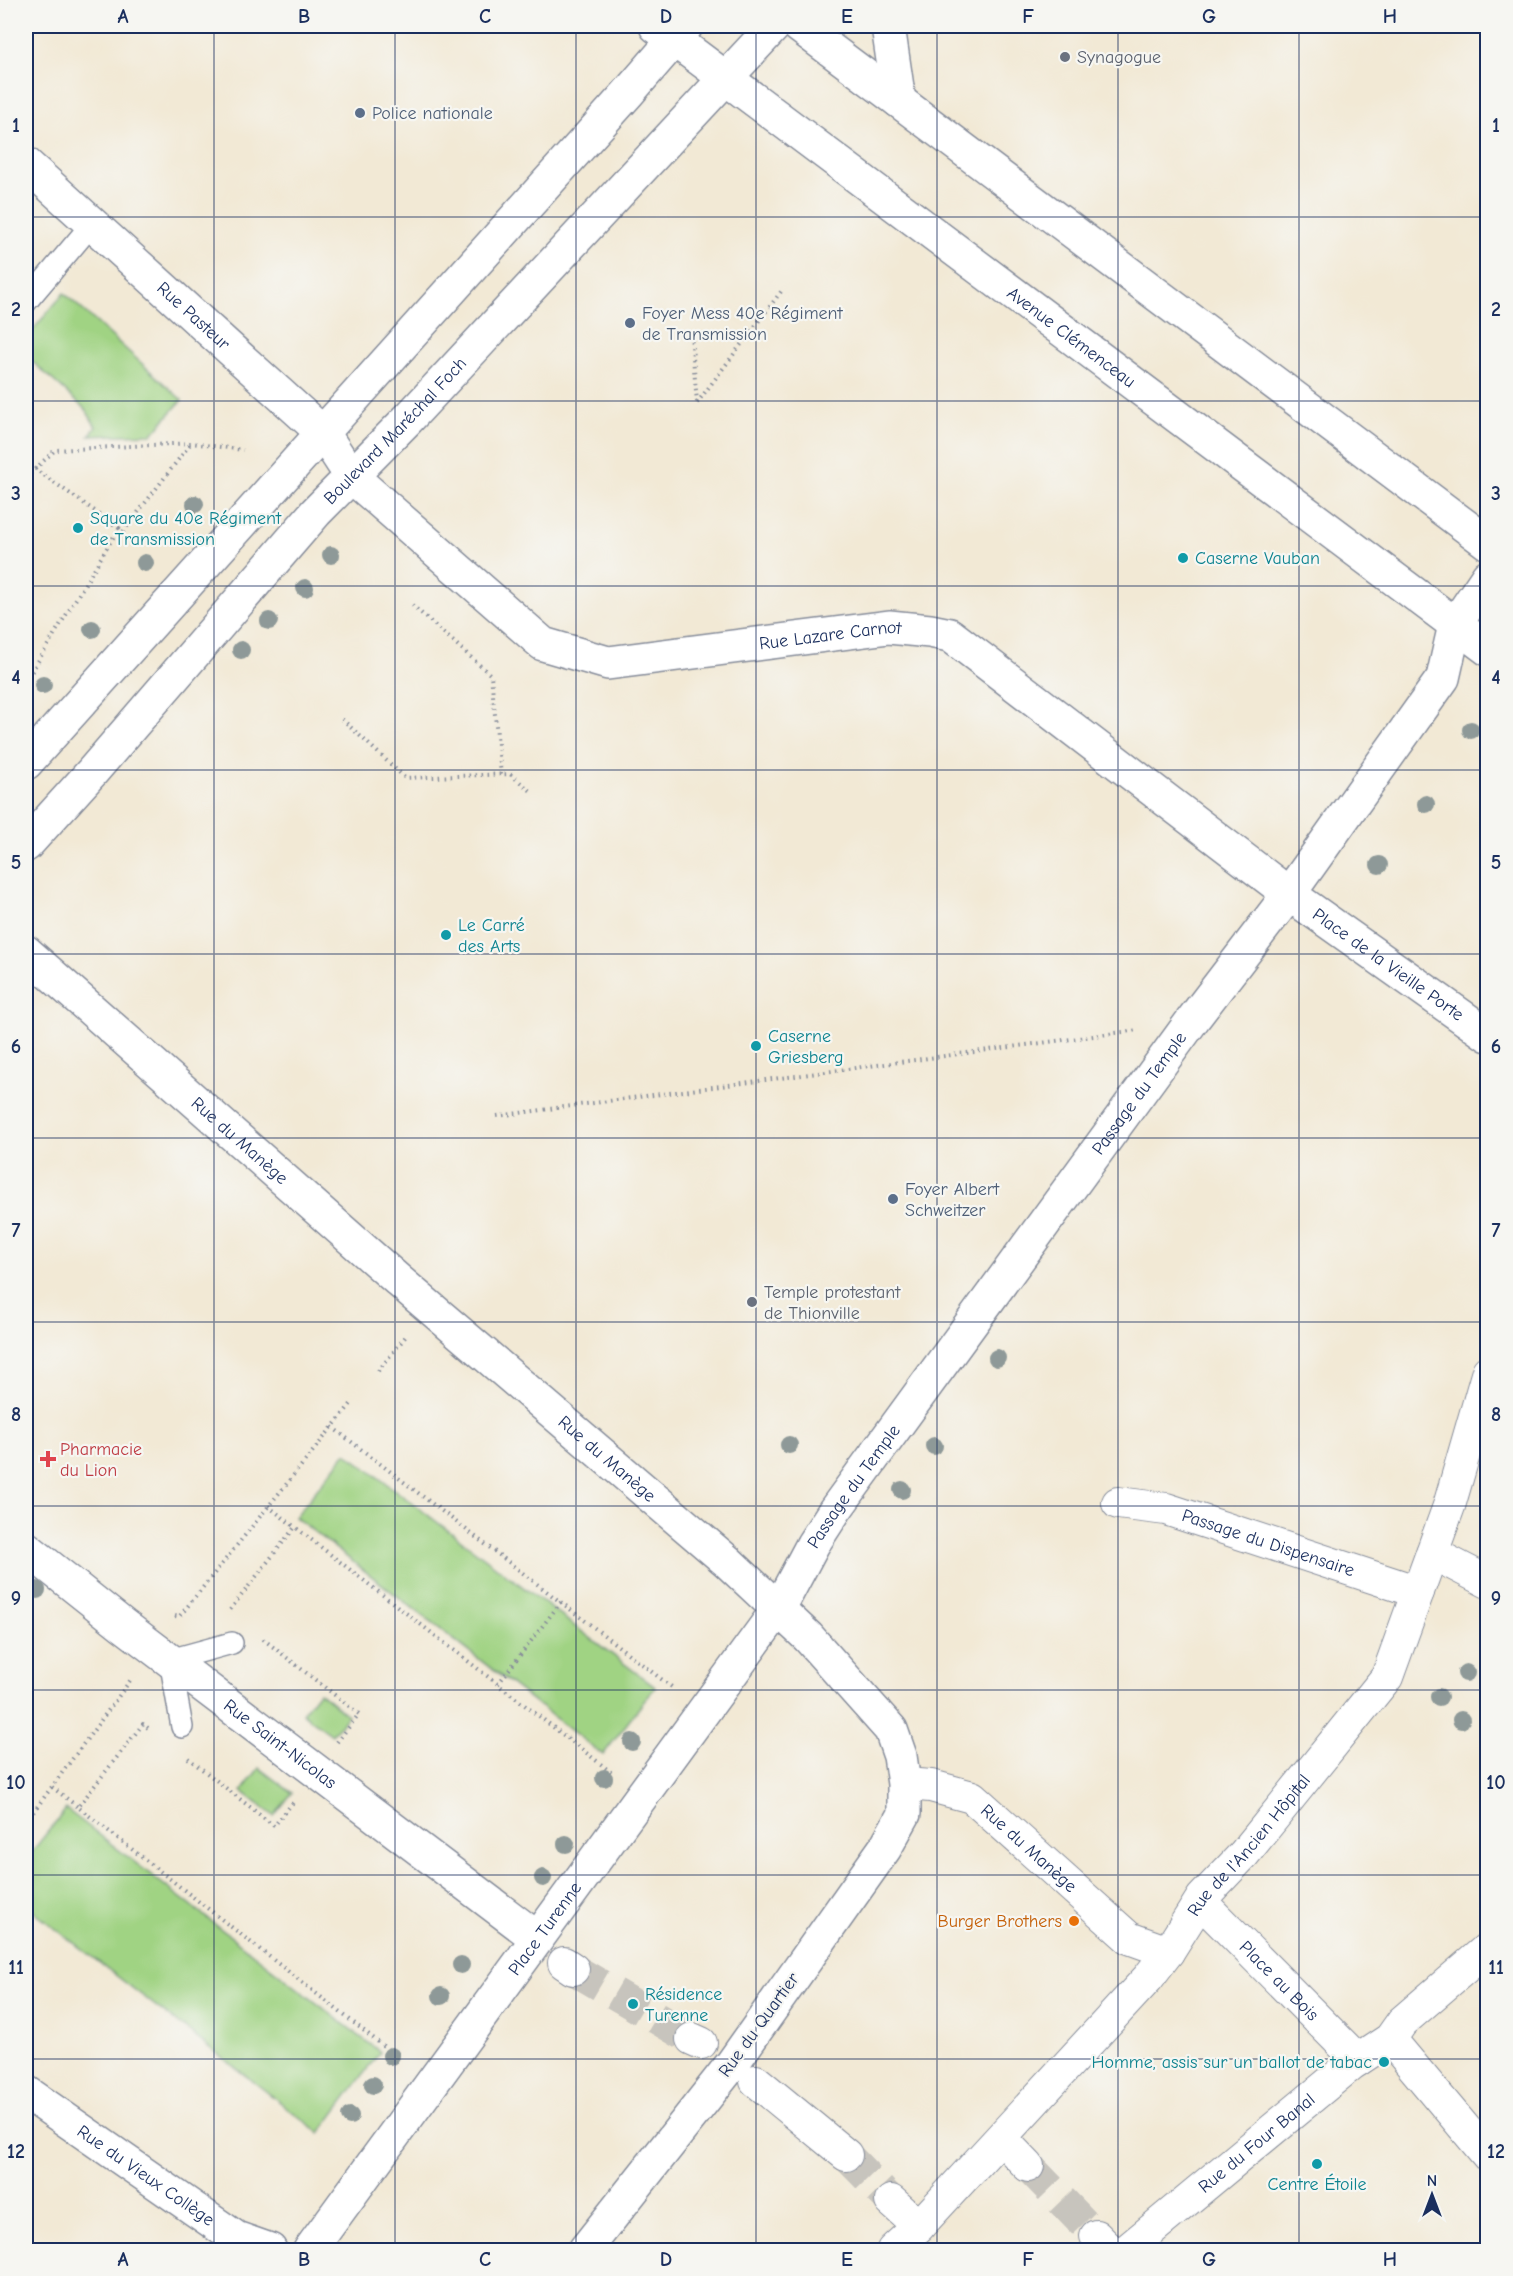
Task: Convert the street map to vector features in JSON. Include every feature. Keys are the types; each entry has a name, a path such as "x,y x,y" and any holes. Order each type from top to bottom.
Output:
{"street":[{"name":"Boulevard Maréchal Foch","path":"26,844 92,772 316,512 432,393 774,26"},
{"path":"800,26 1488,543"},
{"path":"888,26 899,101"},
{"name":"Avenue Clémenceau","path":"672,30 726,78 1488,649"},
{"path":"26,763 323,433 672,30"},
{"name":"Rue Pasteur","path":"26,164 323,433 351,476"},
{"name":"Rue Lazare Carnot","path":"351,476 543,644 608,663 889,627 930,631 950,636 1289,894"},
{"name":"Passage du Temple","path":"779,1608 813,1544 835,1510 1194,1018 1289,894 1443,678 1455,625 1488,576"},
{"name":"Place de la Vieille Porte","path":"1289,894 1488,1035"},
{"name":"Rue du Manège","path":"26,952 399,1281 779,1608 891,1730 900,1756 904,1784 931,1786 972,1797 1129,1938 1168,1952"},
{"name":"Rue de l'Ancien Hôpital","path":"892,2250 919,2226 1148,1978 1201,1902 1244,1854 1387,1677 1449,1506 1488,1371"},
{"name":"Passage du Dispensaire","path":"1118,1503 1166,1509 1418,1592"},
{"name":"Rue Saint-Nicolas","path":"26,1548 537,1938"},
{"path":"1432,1552 1488,1582"},
{"name":"Place Turenne","path":"310,2250 779,1608"},
{"name":"Rue du Quartier","path":"585,2250 732,2064 885,1848 904,1814 904,1784"},
{"name":"Place au Bois","path":"1201,1902 1358,2060"},
{"name":"Rue du Four Banal","path":"1121,2247 1358,2060 1390,2038 1402,2022 1488,1948"},
{"path":"1390,2038 1488,2156"},
{"path":"756,2081 846,2155"},
{"name":"Rue du Vieux Collège","path":"26,2092 236,2238 270,2250"},
{"path":"1000,2138 1028,2166"},
{"path":"891,2201 919,2226"}],"lane":[{"path":"26,302 92,224"},
{"path":"182,1727 170,1660 232,1643"}],"path":[{"path":"691,335 697,403 783,289"},
{"path":"34,470 123,532 191,443"},
{"path":"26,478 55,450 191,443 243,450"},
{"path":"26,681 119,528"},
{"path":"412,605 490,675 501,775"},
{"path":"342,719 405,778 510,774 531,791"},
{"path":"497,1116 1128,1031 1194,1018"},
{"path":"378,1371 411,1330"},
{"path":"169,1615 179,1617 351,1404"},
{"path":"332,1427 673,1688"},
{"path":"268,1506 611,1772"},
{"path":"228,1612 295,1527"},
{"path":"498,1684 561,1602"},
{"path":"256,1634 360,1714 333,1747"},
{"path":"26,1822 133,1678 126,1670"},
{"path":"78,1807 143,1724 153,1731"},
{"path":"181,1753 274,1826 299,1794"},
{"path":"52,1787 400,2059"}],"green space":[{"path":"64,293 182,400 152,434 89,436 96,427 86,410 26,356 26,338"},
{"path":"346,1453 655,1687 603,1755 295,1517"},
{"path":"319,1692 348,1715 332,1735 302,1713"},
{"path":"259,1768 292,1793 274,1816 242,1791"},
{"path":"66,1809 380,2052 320,2133 26,1906 26,1859"}],"tunnel":[{"path":"573,1969 692,2039"},
{"path":"846,2155 891,2201"},
{"path":"1028,2166 1096,2236"}],"place":[{"name":"Synagogue","path":"1065,57"},
{"name":"Police nationale","path":"360,113"},
{"name":"Foyer Mess 40e Régiment de Transmission","path":"630,323"},
{"name":"Square du 40e Régiment de Transmission","path":"78,528"},
{"name":"Caserne Vauban","path":"1183,558"},
{"name":"Le Carré des Arts","path":"446,935"},
{"name":"Caserne Griesberg","path":"756,1046"},
{"name":"Foyer Albert Schweitzer","path":"893,1199"},
{"name":"Temple protestant de Thionville","path":"752,1302"},
{"name":"Pharmacie du Lion","path":"48,1459"},
{"name":"Burger Brothers","path":"1074,1921"},
{"name":"Résidence Turenne","path":"633,2004"},
{"name":"Homme, assis sur un ballot de tabac","path":"1384,2062"},
{"name":"Centre Étoile","path":"1317,2164"}]}
